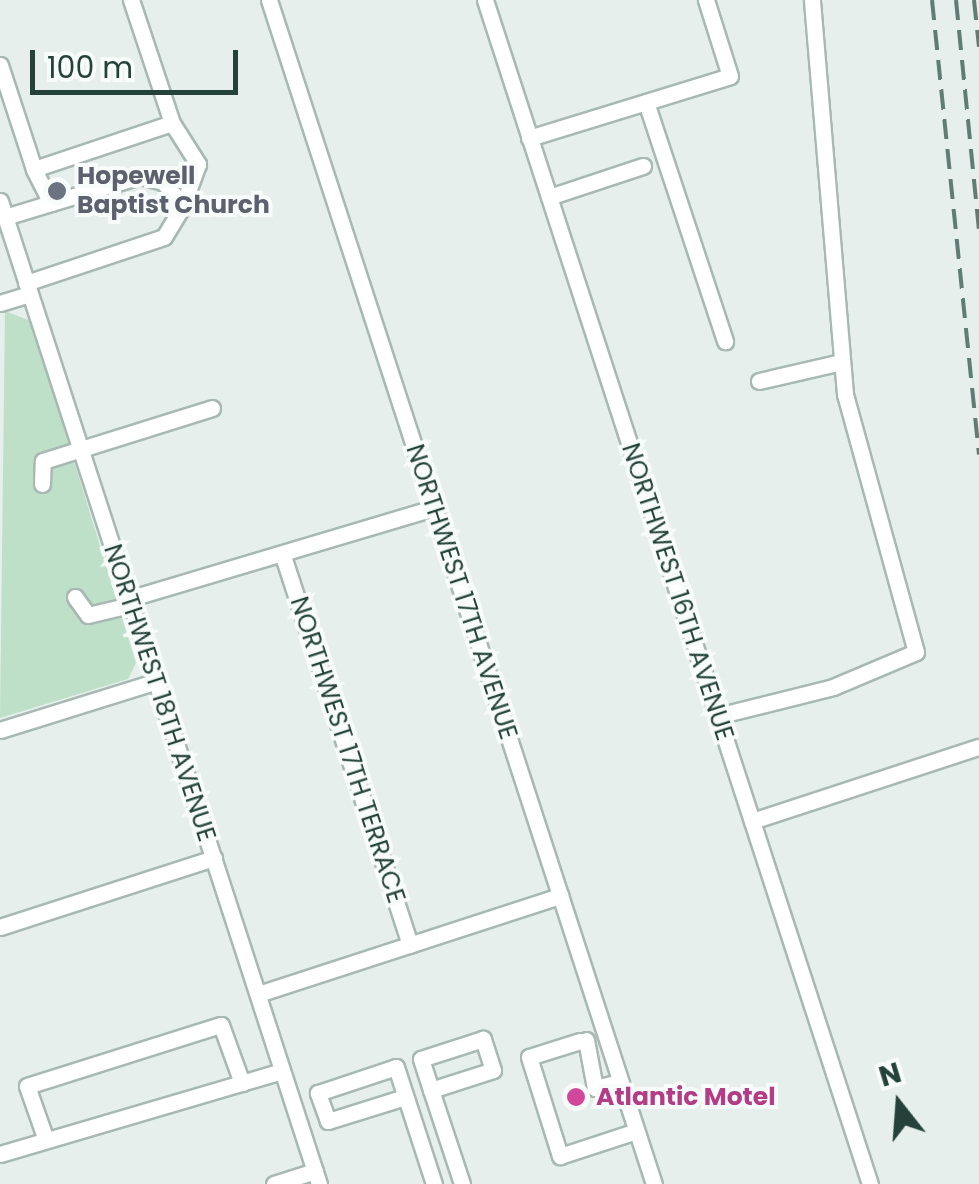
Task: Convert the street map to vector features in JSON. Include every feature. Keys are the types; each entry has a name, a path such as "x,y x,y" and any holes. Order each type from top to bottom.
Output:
{"street":[{"path":"0,303 28,288 164,237 183,204 198,164 172,124 131,0"},
{"name":"NORTHWEST 17TH AVENUE","path":"269,0 654,1184"},
{"name":"NORTHWEST 16TH AVENUE","path":"485,0 870,1184"},
{"path":"530,138 730,76 706,0"},
{"path":"717,716 910,662 916,646 841,362 812,0"},
{"path":"0,65 4,92 51,203"},
{"path":"646,102 724,341"},
{"path":"34,169 172,124"},
{"path":"548,197 643,166"},
{"path":"2,209 51,203 140,176 163,182 183,204"},
{"name":"NORTHWEST 18TH AVENUE","path":"2,209 317,1178"},
{"path":"759,381 841,362"},
{"path":"42,484 43,461 212,408"},
{"path":"75,597 88,616 434,508"},
{"name":"NORTHWEST 17TH TERRACE","path":"284,556 410,944"},
{"path":"0,730 154,682"},
{"path":"752,821 978,747"},
{"path":"0,927 214,858"},
{"path":"258,994 560,896"},
{"path":"46,1140 28,1086 221,1025 242,1083"},
{"path":"604,1034 528,1057 560,1156 636,1131"},
{"path":"405,1098 328,1121 318,1093 483,1038 493,1070 431,1090"},
{"path":"580,1042 595,1088 620,1082"},
{"path":"421,1059 462,1184"},
{"path":"396,1068 434,1184"},
{"path":"0,1154 282,1071"},
{"path":"274,1184 317,1178"}],"green space":[{"path":"5,311 31,321 136,663 128,679 0,718"}],"railway":[{"path":"932,0 979,455"},
{"path":"956,0 979,229"},
{"path":"974,0 979,47"}],"place":[{"name":"Hopewell Baptist Church","path":"57,191"},
{"name":"Atlantic Motel","path":"576,1097"}]}
